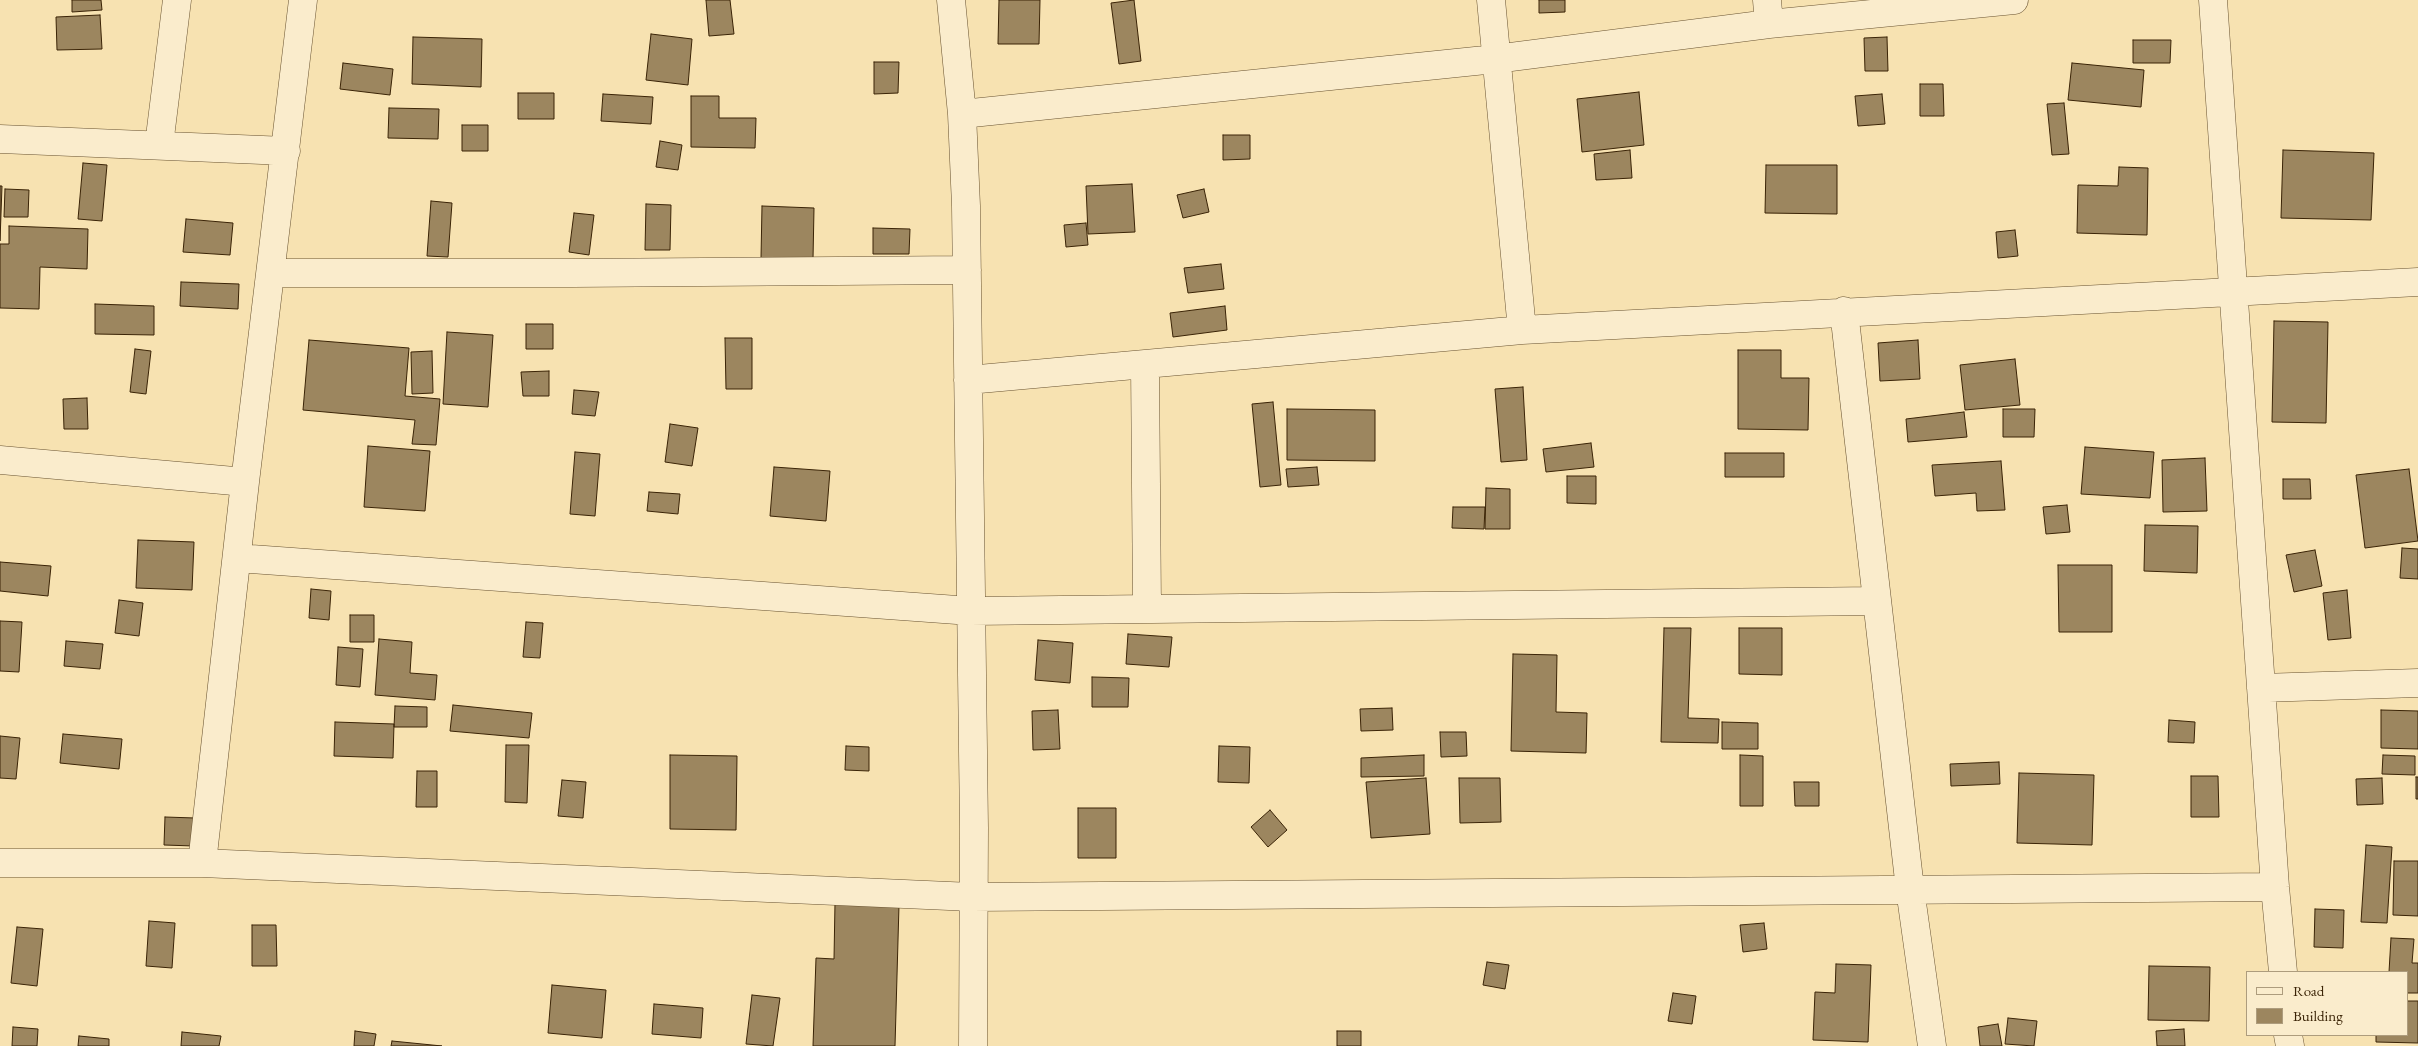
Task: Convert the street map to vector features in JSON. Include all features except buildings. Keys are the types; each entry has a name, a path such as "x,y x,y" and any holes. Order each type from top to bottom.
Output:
{"street":[{"path":"159,145 177,0"},
{"path":"202,863 245,482 272,273 303,0"},
{"path":"951,0 962,114 967,270 974,828 972,897 973,1046"},
{"path":"1491,0 1495,59 1522,330"},
{"path":"962,114 1495,59 1768,12 2014,0"},
{"path":"2213,0 2235,291 2275,887 2283,971"},
{"path":"0,139 286,151"},
{"path":"272,273 967,270"},
{"path":"968,380 1522,330 1844,311 2418,282"},
{"path":"1844,311 1910,889 1932,1046"},
{"path":"1145,364 1146,608"},
{"path":"0,460 245,482"},
{"path":"237,558 971,611 1876,600"},
{"path":"2261,688 2418,683"},
{"path":"0,863 202,863 972,897 2275,887"}]}
